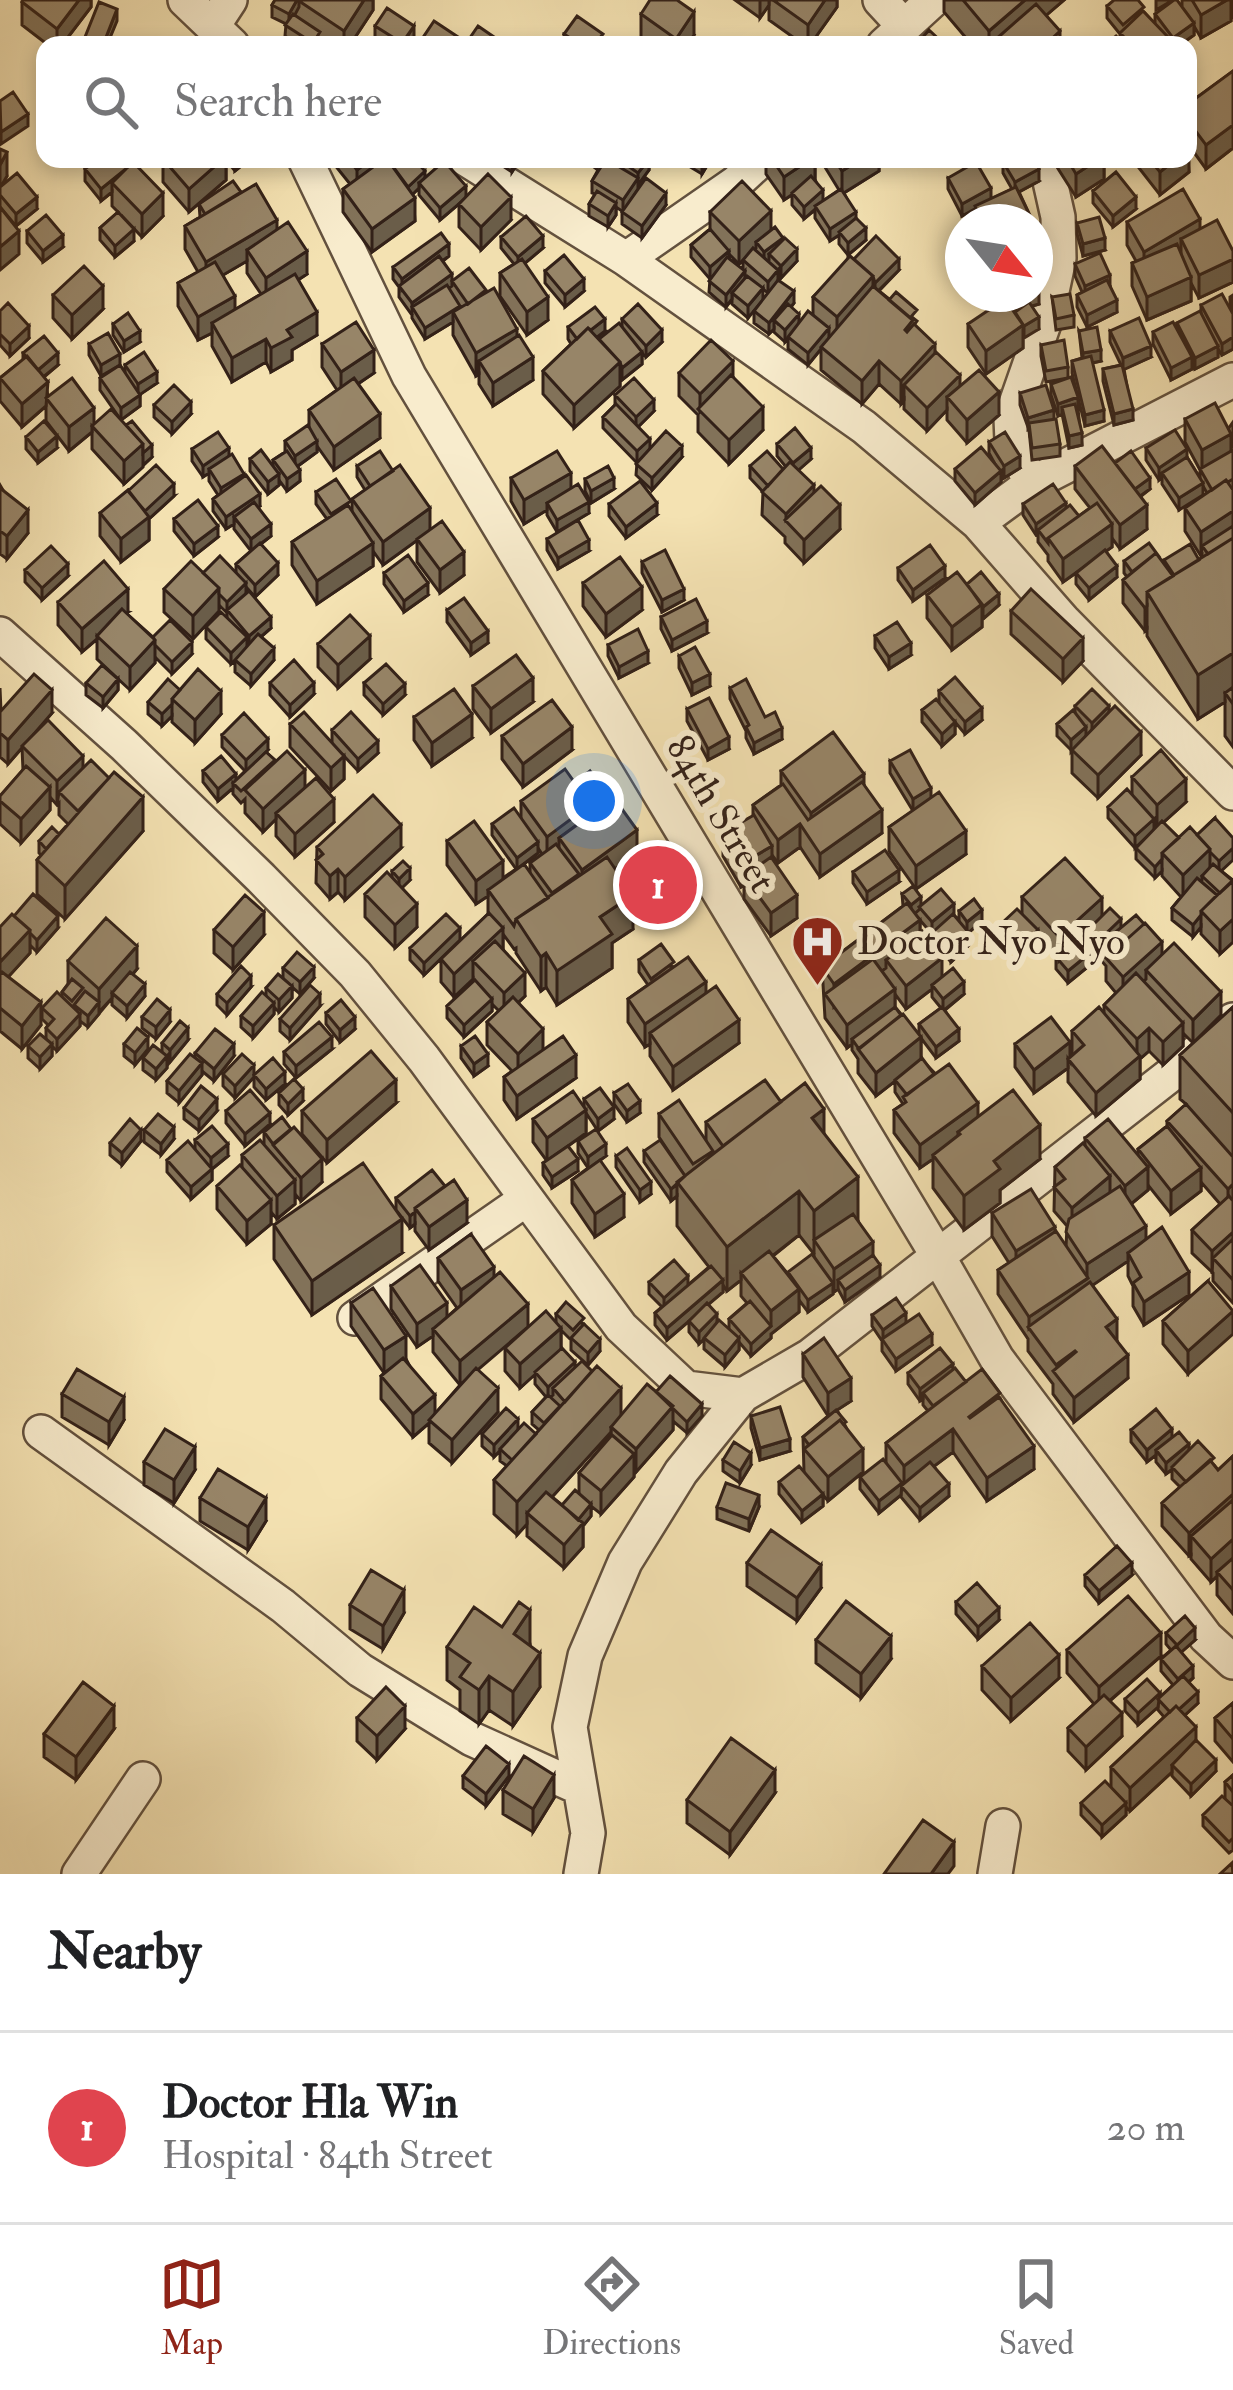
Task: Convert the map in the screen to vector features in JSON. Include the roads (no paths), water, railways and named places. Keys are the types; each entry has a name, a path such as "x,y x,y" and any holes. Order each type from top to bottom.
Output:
{"street":[{"path":"185,0 225,24"},
{"path":"880,0 894,36 933,0"},
{"name":"84th Street","path":"309,168 409,376 997,1359 1206,1637 1233,1662"},
{"path":"480,168 626,259 864,427 978,523 1063,620 1233,793"},
{"path":"626,259 751,168"},
{"path":"1030,484 1012,441 1011,418 1047,315 1059,258 1058,217 1048,168"},
{"path":"978,523 1030,484 1233,380"},
{"path":"0,634 124,745 355,974 621,1327 686,1388 743,1395"},
{"path":"581,1874 588,1833 570,1727 585,1656 625,1562 681,1472 743,1395 810,1356 939,1258 1233,1020"},
{"path":"355,1318 525,1200"},
{"path":"41,1432 283,1606 360,1670 472,1738 580,1788"},
{"path":"79,1874 143,1779"},
{"path":"995,1874 1003,1826"}],"place":[{"name":"Doctor Hla Win","path":"658,885"},
{"name":"Doctor Nyo Nyo","path":"818,987"}]}
